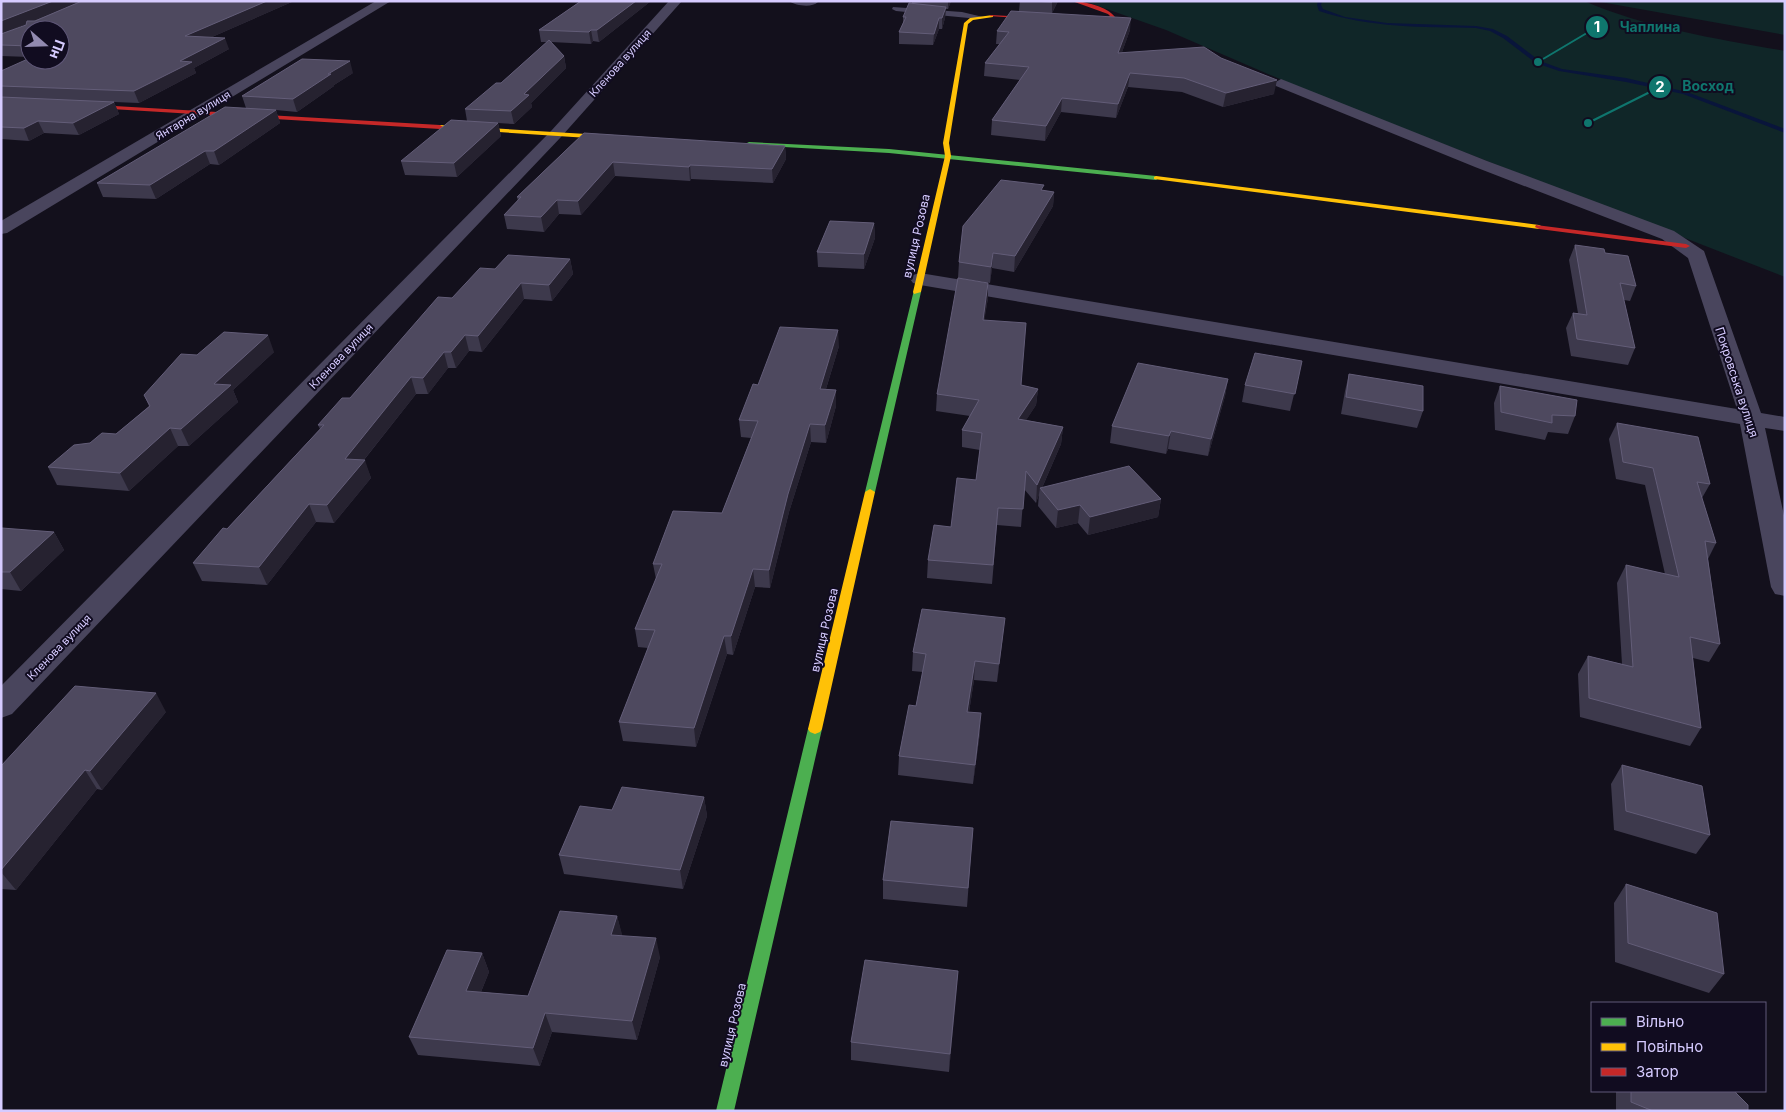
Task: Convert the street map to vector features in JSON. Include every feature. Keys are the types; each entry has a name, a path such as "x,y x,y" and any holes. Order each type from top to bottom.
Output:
{"street":[{"name":"Янтарна вулиця","path":"1,229 385,1"},
{"name":"Кленова вулиця","path":"1,706 556,134 676,1"},
{"path":"795,1 812,2"},
{"path":"979,17 996,16 1094,22 1113,17 1110,13 1074,1"},
{"name":"вулиця Розова","path":"725,1111 948,156 946,143 966,23 979,17"},
{"path":"1281,83 1481,164 1668,235 1686,246"},
{"path":"71,106 200,112 633,139"},
{"path":"740,144 889,151 1126,174 1686,246"},
{"name":"Покровська вулиця","path":"1686,246 1697,255 1751,417 1785,588"},
{"path":"920,279 1785,424"}],"lane":[{"path":"896,9 979,17"}],"green space":[{"path":"1084,1 1584,1 1657,26 1785,51 1785,277 1310,92 1166,30"},
{"path":"1595,1 1785,1 1785,35"}],"building":[{"path":"5,1 53,1 1,21 1,3"},
{"path":"82,1 267,1 185,36 225,38 180,61 192,62 134,91 1,86 1,71 20,62 20,70 70,70 70,20 37,20"},
{"path":"581,1 636,1 597,30 589,32 539,30"},
{"path":"909,3 946,7 942,18 939,18 934,34 899,32 906,17 903,17"},
{"path":"1011,11 1131,18 1118,53 1204,47 1221,58 1277,80 1226,93 1184,78 1130,73 1118,104 1062,98 1046,126 992,120 1029,67 985,63 1009,32 997,31"},
{"path":"20,27 20,46 1,45 1,34"},
{"path":"549,40 564,56 524,94 529,95 511,111 465,109 496,83 501,83"},
{"path":"302,59 350,61 293,99 242,96"},
{"path":"1,97 114,102 73,123 38,121 24,128 1,127"},
{"path":"225,107 276,110 214,151 205,151 150,185 97,183"},
{"path":"451,120 498,123 454,163 401,161"},
{"path":"584,133 785,146 772,169 690,165 689,167 613,162 578,201 557,200 541,217 504,215 521,197 517,197"},
{"path":"1001,180 1044,185 1041,190 1054,192 1015,256 993,253 991,267 959,262 963,226"},
{"path":"830,221 874,223 864,254 817,252"},
{"path":"1575,245 1604,249 1605,253 1628,256 1636,286 1620,283 1635,348 1577,339 1573,313 1587,315"},
{"path":"508,255 570,259 549,285 521,283 478,336 465,335 451,352 444,352 423,378 411,377 345,459 365,460 327,505 309,504 259,567 193,563 223,528 227,529 324,425 318,425 342,398 350,398 438,297 452,298 480,268 495,269"},
{"path":"958,278 988,283 983,320 1026,323 1021,385 1038,389 1018,419 1063,427 1037,485 1026,471 1023,509 998,508 993,565 928,560 934,525 951,527 957,478 976,480 982,433 962,430 979,400 937,394"},
{"path":"780,327 838,330 820,389 836,390 825,425 810,424 788,494 769,570 753,569 731,636 724,636 694,728 619,722 655,630 635,629 662,564 653,564 673,511 722,513 758,421 739,420 753,384 758,385"},
{"path":"224,332 268,335 214,384 231,385 181,429 170,428 120,473 48,467 74,445 90,443 102,433 116,434 150,406 144,395 181,354 197,355"},
{"path":"1255,353 1302,361 1295,394 1245,385"},
{"path":"1138,363 1228,379 1211,439 1171,431 1169,436 1112,426"},
{"path":"1349,374 1423,386 1423,411 1346,397"},
{"path":"1500,386 1577,400 1575,416 1552,415 1552,423 1501,412"},
{"path":"1617,423 1698,437 1710,484 1697,482 1716,543 1705,541 1720,644 1690,637 1701,728 1589,698 1588,656 1633,667 1626,565 1679,577 1653,468 1623,462"},
{"path":"1129,466 1161,499 1090,517 1080,505 1058,510 1040,488"},
{"path":"2,528 54,532 10,572 1,572"},
{"path":"922,609 1005,618 999,664 975,661 967,712 981,713 975,765 899,756 909,705 916,706 926,654 913,652"},
{"path":"75,686 156,693 90,771 85,770 1,870 1,766"},
{"path":"1622,765 1702,786 1710,835 1626,811"},
{"path":"622,787 704,797 680,870 559,855 580,806 612,810"},
{"path":"891,821 973,828 968,888 883,880"},
{"path":"1626,884 1717,913 1724,974 1628,943"},
{"path":"560,911 617,916 611,935 656,938 632,1021 545,1013 533,1048 409,1037 447,950 482,953 466,991 528,996"},
{"path":"865,960 958,971 950,1054 851,1042"},
{"path":"1631,1092 1736,1092 1748,1105 1748,1111 1653,1111 1631,1102"}],"waterway":[{"path":"1320,1 1321,10 1344,18 1387,24 1476,27 1491,30 1505,37 1538,62 1561,70 1626,80 1685,93 1785,131"}],"traffic: fast":[{"path":"749,144 889,151 1156,178"},
{"path":"870,492 917,292"},
{"path":"725,1111 815,729"}],"traffic: slow":[{"path":"917,292 948,156 946,143 966,23 972,19 991,16"},
{"path":"440,127 619,138"},
{"path":"1156,178 1539,227"},
{"path":"815,729 870,492"}],"traffic: jam":[{"path":"991,16 1094,22 1113,17 1110,13 1074,1"},
{"path":"80,106 440,127"},
{"path":"1539,227 1686,246"}],"place":[{"name":"Чаплина","path":"1538,62"},
{"name":"Восход","path":"1588,123"}]}
